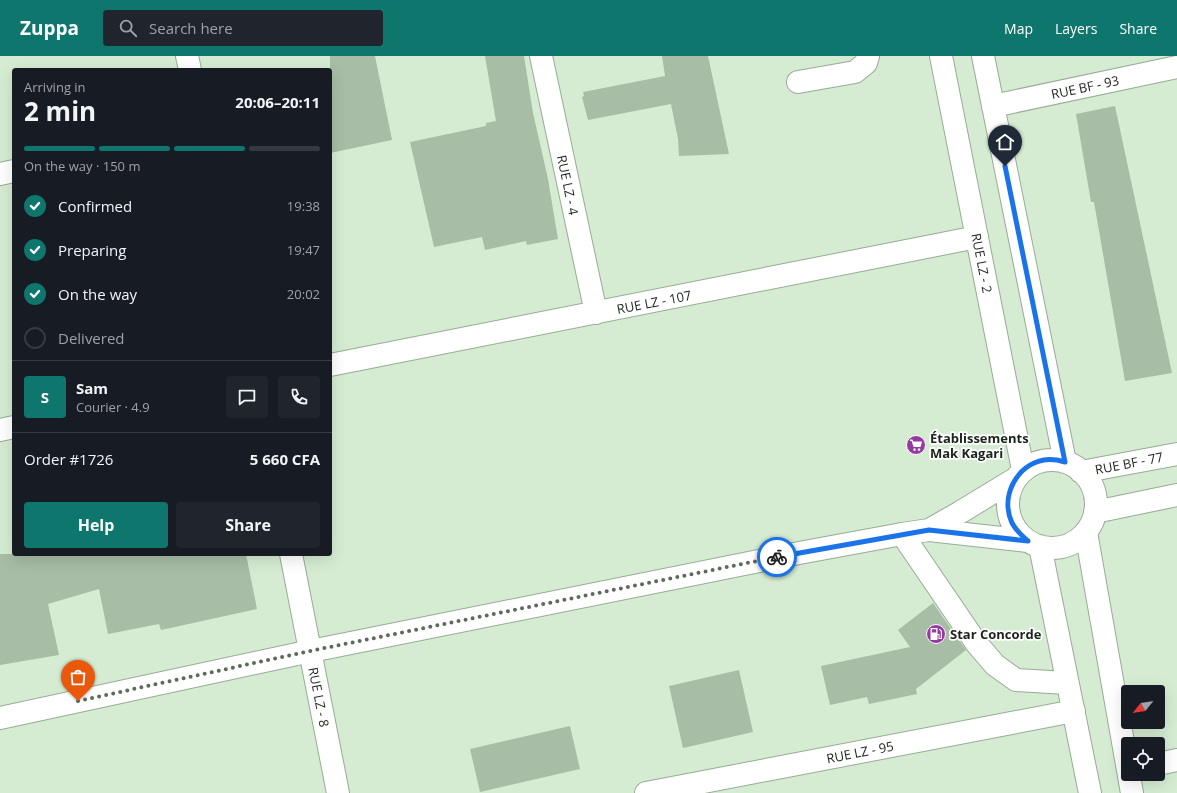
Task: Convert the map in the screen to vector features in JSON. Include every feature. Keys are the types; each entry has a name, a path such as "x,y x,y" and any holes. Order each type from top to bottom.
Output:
{"main road":[{"path":"187,56 190,68"},
{"name":"RUE LZ - 4","path":"541,56 596,313"},
{"path":"798,82 855,72 866,63 868,56"},
{"name":"RUE LZ - 2","path":"941,56 977,237 1019,474"},
{"path":"983,56 1073,467"},
{"name":"RUE BF - 93","path":"993,106 1177,67"},
{"path":"0,174 12,171"},
{"name":"RUE LZ - 107","path":"332,365 977,237"},
{"path":"0,430 12,427"},
{"name":"RUE BF - 77","path":"1073,467 1177,454"},
{"path":"929,530 959,513 1032,464 1043,460 1054,460 1073,467 1089,480 1095,501 1090,522 1123,737"},
{"path":"1019,474 1011,489 1008,500 1009,511 1012,523 1019,533 1034,544 1074,711 1090,793"},
{"path":"0,718 310,651 799,553 902,534 929,530 1034,544 1052,548 1065,546 1076,540 1090,522 1177,495"},
{"path":"902,534 977,644 994,665 1016,680 1067,683"},
{"name":"RUE LZ - 8","path":"291,556 338,793"},
{"name":"RUE LZ - 95","path":"646,793 1074,711"},
{"path":"1165,763 1177,760"},
{"path":"1130,781 1132,793"}],"building":[{"path":"330,56 375,56 392,140 332,153 332,68 330,68"},
{"path":"485,56 524,56 533,113 548,179 558,239 527,245 526,241 485,250 482,237 434,247 410,142 486,126 486,123 496,121"},
{"path":"662,56 708,56 729,154 679,156 678,139 671,104 588,120 582,97 584,96 583,92 665,76"},
{"path":"1115,106 1172,373 1125,381 1094,202 1091,202 1076,114"},
{"path":"0,554 12,554 12,556 246,556 257,609 161,630 159,624 108,634 99,589 48,604 59,655 0,665"},
{"path":"933,603 966,650 916,689 917,694 869,704 867,697 830,705 821,666 910,647 898,630"},
{"path":"739,670 753,732 683,748 669,686"},
{"path":"570,726 580,769 480,792 470,749"}],"way so far":[{"path":"78,701 310,651 777,557"}],"place":[{"name":"Établissements Mak Kagari","path":"916,445"},
{"name":"Star Concorde","path":"936,634"}],"route":[{"path":"777,557 929,530 968,533 1028,541 1019,533 1012,523 1009,511 1008,500 1015,479 1023,470 1032,464 1043,460 1065,462 1005,166"}]}
